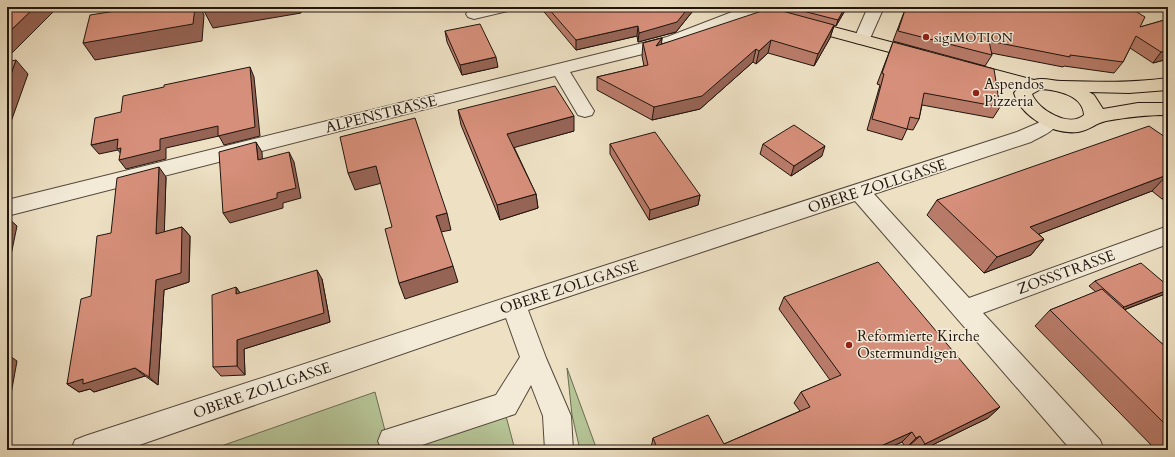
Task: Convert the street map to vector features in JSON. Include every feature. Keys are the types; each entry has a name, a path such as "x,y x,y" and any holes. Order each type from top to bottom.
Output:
{"main road":[{"path":"745,9 1032,85 1045,84 1060,86 1113,87 1168,84"},
{"path":"1032,85 1028,87 1024,93 1025,101 1038,114 1051,121 1066,124 1078,125 1088,122 1094,117 1138,109 1168,108"},
{"path":"1060,86 1075,91 1087,100 1094,109 1094,117"}],"street":[{"path":"474,14 506,7"},
{"path":"862,39 876,7"},
{"name":"ALPENSTRASSE","path":"7,208 673,41 745,9"},
{"path":"559,69 585,111"},
{"name":"OBERE ZOLLGASSE","path":"85,450 514,305 1024,137 1045,127 1051,121"},
{"path":"859,192 1090,450"},
{"name":"ZOSSSTRASSE","path":"964,310 1168,235"},
{"path":"514,305 533,358 557,416 559,450"},
{"path":"392,441 505,405 533,358"}],"green space":[{"path":"567,368 597,450 580,450 572,415"},
{"path":"375,392 390,450 210,450"},
{"path":"506,416 515,450 402,450"}],"building":[{"path":"7,7 35,7 7,34"},
{"path":"141,7 195,7 193,24 83,43 90,15"},
{"path":"204,7 230,7 204,11"},
{"path":"547,7 689,7 677,22 639,33 638,26 576,40"},
{"path":"845,7 838,20 791,8"},
{"path":"906,7 1129,7 1145,17 1140,27 1168,19 1168,50 1161,52 1136,36 1123,62 1070,55 1070,57 989,41 992,55 898,31"},
{"path":"771,8 834,25 818,54 771,40 759,51 756,49 702,96 654,107 597,77 648,65 643,43 662,38 656,46"},
{"path":"480,24 496,57 460,65 445,31"},
{"path":"893,42 994,69 1000,107 924,93 919,119 910,117 907,129 872,119 884,74 882,73"},
{"path":"16,60 7,85 7,62"},
{"path":"250,67 255,127 218,136 218,126 160,139 160,150 119,160 121,148 117,149 118,139 91,145 95,118 121,112 123,96 164,87 164,85"},
{"path":"555,86 574,116 507,134 536,194 497,205 458,110"},
{"path":"415,118 447,213 436,216 453,266 399,283 385,229 392,227 376,166 348,173 340,137"},
{"path":"794,125 825,146 794,166 763,144"},
{"path":"1149,126 1168,139 1168,175 1030,227 1044,239 997,257 937,200"},
{"path":"655,132 700,195 650,210 610,144"},
{"path":"256,142 258,160 289,152 296,188 277,193 277,198 223,213 219,152"},
{"path":"159,167 156,234 182,227 181,273 156,280 149,377 135,368 83,384 83,379 67,384 81,299 91,296 97,236 111,233 117,178"},
{"path":"878,262 1000,407 925,444 920,436 916,438 912,432 872,450 658,450 653,438 708,415 724,444 810,407 801,392 841,375 784,297"},
{"path":"1141,263 1168,286 1168,290 1124,307 1095,281"},
{"path":"317,270 324,313 237,340 237,366 213,367 212,295 236,287 236,294"},
{"path":"1102,289 1168,349 1168,427 1050,310"},
{"path":"452,446 454,450 440,450"}],"place":[{"name":"sigiMOTION","path":"926,37"},
{"name":"Aspendos Pizzeria","path":"976,93"},
{"name":"Reformierte Kirche Ostermundigen","path":"849,345"}]}
